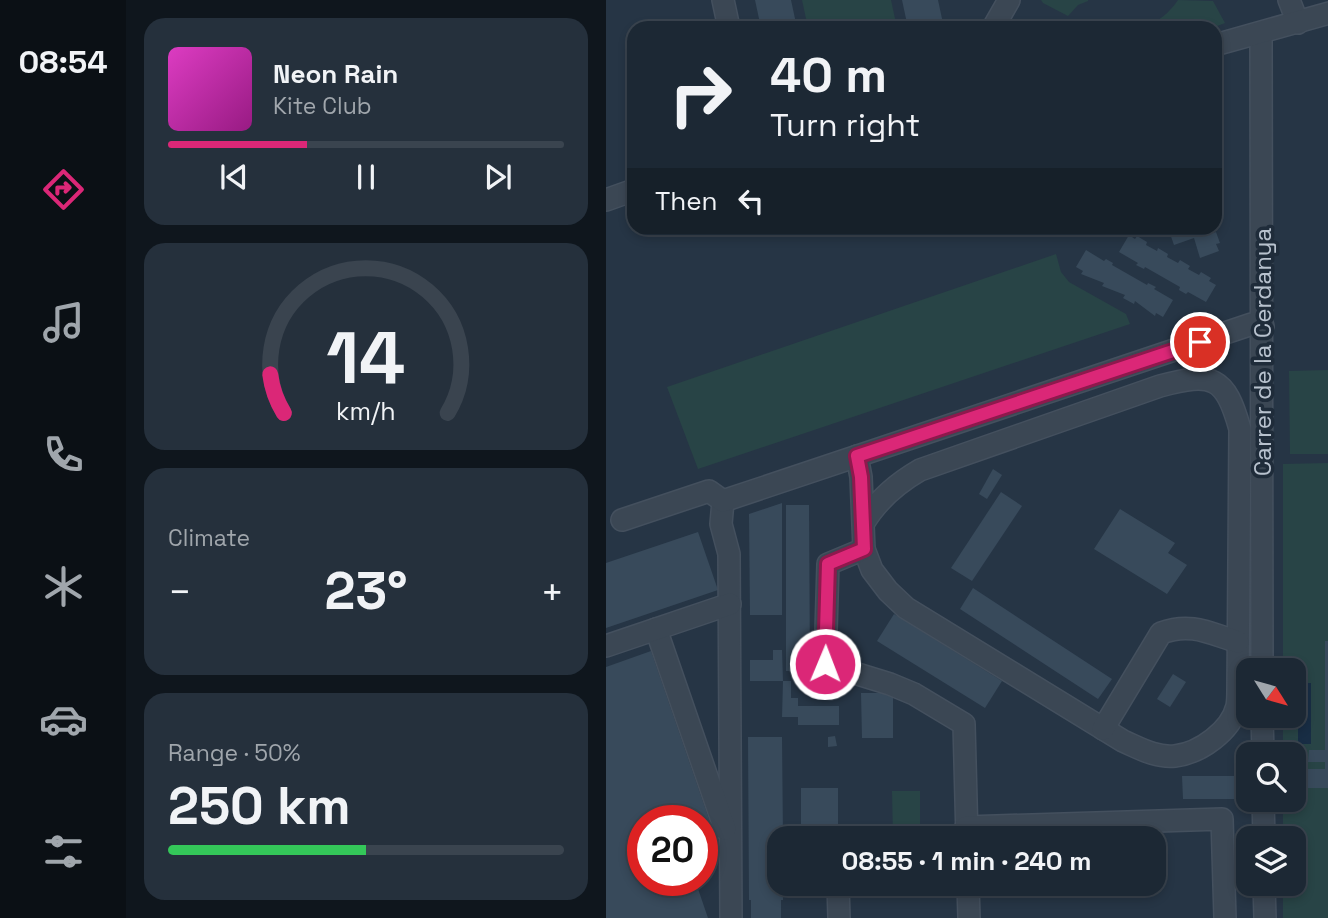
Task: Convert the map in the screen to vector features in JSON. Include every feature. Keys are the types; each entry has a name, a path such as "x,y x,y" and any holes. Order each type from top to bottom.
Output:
{"street":[{"path":"723,0 728,21"},
{"path":"997,21 1009,0"},
{"path":"1289,0 1298,23"},
{"path":"1222,43 1329,13"},
{"name":"Carrer de la Cerdanya","path":"1261,33 1262,658"},
{"path":"606,200 627,192"},
{"path":"723,501 1252,324 1263,326"},
{"path":"857,456 861,477 864,549 880,580 906,608 1103,729 1150,753 1175,756 1197,748 1217,736 1232,717 1237,707 1240,429 1227,393 1212,382 1193,379 1160,386 920,470 905,478 873,506 863,524"},
{"path":"622,520 709,491 723,501"},
{"path":"723,501 722,524 729,554 730,604 731,918"},
{"path":"864,549 828,564 825,664 890,684 913,694 964,724 966,826"},
{"path":"606,646 730,604"},
{"path":"1103,729 1161,632 1178,627 1195,628 1238,642"},
{"path":"656,629 730,845"},
{"path":"1094,826 1222,819 1225,918"},
{"path":"838,896 839,918"},
{"path":"968,896 969,918"},
{"path":"1264,896 1265,918"}],"green space":[{"path":"802,0 891,0 896,21 806,21"},
{"path":"1041,0 1088,1 1078,5 1068,16"},
{"path":"1178,0 1213,1 1225,23 1156,21"},
{"path":"1056,254 1061,272 1069,282 1126,314 1130,324 698,469 667,387"},
{"path":"1328,370 1328,454 1290,454 1289,371"},
{"path":"1328,463 1328,918 1283,918 1283,896 1306,896 1306,826 1283,826 1283,812 1306,812 1306,742 1283,742 1283,728 1306,728 1306,658 1283,658 1283,464"},
{"path":"892,791 920,791 920,826 893,826"}],"water":[{"path":"1306,683 1311,683 1311,744 1298,742 1298,728 1306,728"}],"building":[{"path":"755,0 791,0 796,21 760,21"},
{"path":"902,0 938,0 942,21 906,21"},
{"path":"1129,235 1135,239 1137,236 1157,251 1158,248 1178,263 1180,260 1190,266 1188,269 1199,275 1201,272 1211,278 1209,281 1216,285 1206,302 1179,290 1180,287 1145,267 1144,269 1136,265 1138,263 1119,252"},
{"path":"1170,235 1217,235 1220,243 1216,244 1219,251 1200,258 1194,238 1174,245"},
{"path":"1086,250 1104,261 1106,259 1113,263 1112,265 1147,285 1148,283 1156,287 1154,289 1173,300 1163,317 1156,313 1155,316 1135,301 1134,304 1123,298 1125,295 1102,286 1104,283 1081,274 1083,271 1076,267"},
{"path":"993,469 1002,475 987,499 979,494"},
{"path":"1001,492 1022,506 972,581 951,568"},
{"path":"782,503 782,615 750,615 749,514"},
{"path":"786,505 809,505 810,672 786,671"},
{"path":"1120,509 1175,543 1168,553 1187,565 1167,594 1094,549"},
{"path":"698,532 718,590 606,628 606,563"},
{"path":"973,588 1112,679 1098,699 960,609"},
{"path":"894,614 1002,681 985,708 877,641"},
{"path":"1325,641 1329,641 1329,788 1306,788 1306,769 1325,769 1325,762 1308,762 1309,750 1325,750"},
{"path":"773,650 782,650 783,681 750,681 750,660 773,660"},
{"path":"651,651 704,805 627,805 627,896 700,896 708,918 606,918 606,667"},
{"path":"1173,674 1186,682 1170,707 1157,699"},
{"path":"783,681 791,681 791,698 798,698 798,706 839,706 839,725 798,725 798,717 782,717"},
{"path":"861,693 893,693 893,738 862,738"},
{"path":"835,736 837,746 828,747 828,737"},
{"path":"748,737 782,737 783,826 767,826 767,896 783,896 781,918 751,918"},
{"path":"1182,776 1236,776 1236,799 1183,799"},
{"path":"801,788 838,788 838,826 801,826"}],"route":[{"path":"825,664 828,564 864,549 861,477 857,456 1200,342"}]}
